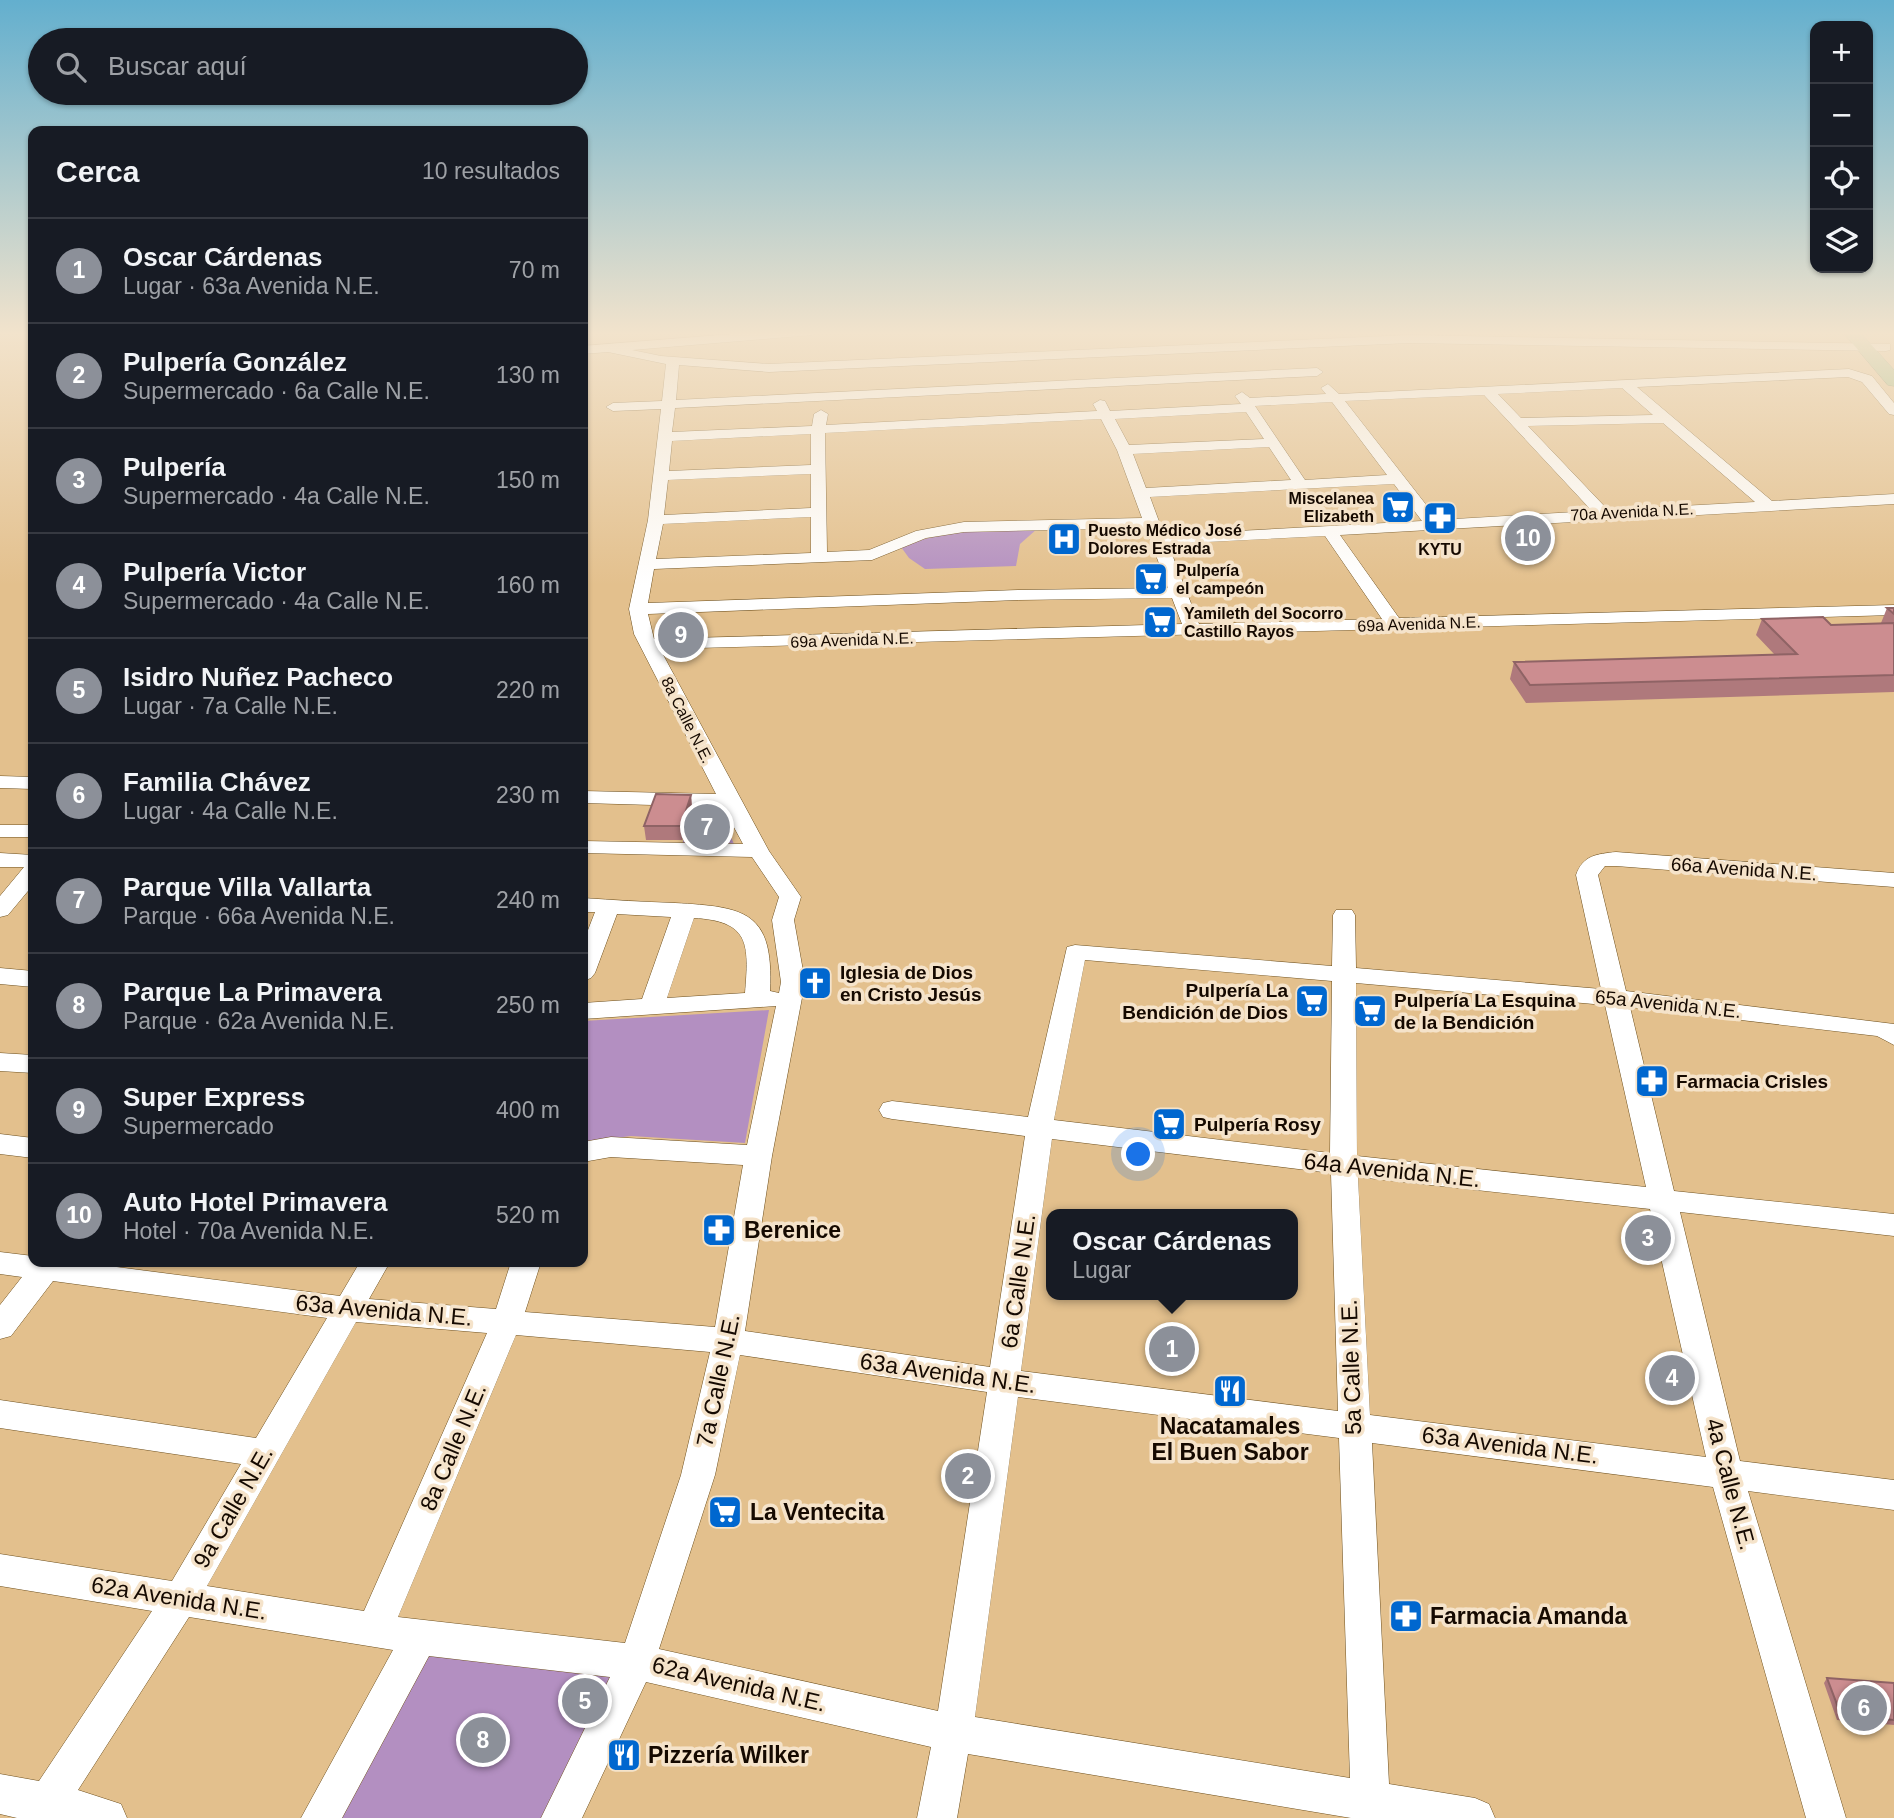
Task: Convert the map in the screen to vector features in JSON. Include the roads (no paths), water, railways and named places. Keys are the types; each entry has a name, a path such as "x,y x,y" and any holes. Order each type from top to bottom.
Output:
{"street":[{"name":"8a Calle N.E.","path":"666,416 656,520 638,609 643,634 787,908"},
{"path":"819,416 819,558"},
{"path":"665,437 1089,416"},
{"path":"1106,416 1124,450 1160,540 1192,631"},
{"path":"1255,416 1300,483"},
{"path":"1349,416 1432,523"},
{"path":"1511,416 1602,513"},
{"path":"1661,416 1767,505"},
{"path":"1517,422 1665,419"},
{"path":"1124,450 1273,443"},
{"path":"662,476 818,469"},
{"path":"1141,493 1397,479"},
{"name":"70a Avenida N.E.","path":"1160,540 1602,513 1894,499"},
{"path":"656,520 819,512"},
{"path":"645,564 873,555 897,542 940,529 1151,523"},
{"path":"1329,530 1395,625"},
{"path":"638,609 1018,595 1179,593"},
{"name":"69a Avenida N.E.","path":"649,644 1894,610"},
{"path":"0,782 28,783"},
{"path":"588,797 730,801"},
{"path":"0,831 28,831"},
{"path":"588,846 758,851"},
{"name":"66a Avenida N.E.","path":"1595,863 1616,859 1894,880"},
{"path":"0,860 28,861"},
{"name":"4a Calle N.E.","path":"1595,863 1590,866 1587,875 1618,998 1726,1473 1826,1818"},
{"path":"0,910 28,877"},
{"path":"588,905 726,913 744,922 756,937 757,999"},
{"path":"588,960 609,905"},
{"name":"7a Calle N.E.","path":"561,1818 637,1662 698,1475 728,1341 758,1156 793,982 787,908"},
{"path":"652,1007 685,909"},
{"name":"5a Calle N.E.","path":"1344,915 1344,1165 1371,1809"},
{"name":"65a Avenida N.E.","path":"1075,952 1618,998 1889,1033"},
{"name":"6a Calle N.E.","path":"937,1818 954,1733 1040,1126 1075,952"},
{"path":"588,1011 789,998"},
{"path":"0,1062 28,1064"},
{"name":"64a Avenida N.E.","path":"891,1110 1344,1165 1894,1225"},
{"path":"0,1144 28,1147"},
{"path":"588,1151 611,1147 758,1156"},
{"name":"63a Avenida N.E.","path":"0,1263 28,1264"},
{"path":"0,1327 46,1267"},
{"name":"63a Avenida N.E.","path":"62,1267 348,1309 728,1341 1004,1382 1353,1424 1894,1495"},
{"name":"9a Calle N.E.","path":"43,1810 181,1598 372,1267"},
{"name":"8a Calle N.E.","path":"374,1630 507,1321 524,1267"},
{"path":"0,1414 264,1453"},
{"name":"62a Avenida N.E.","path":"0,1570 420,1637 637,1662 954,1733 1371,1809 1475,1818"},
{"path":"321,1818 420,1637"},
{"path":"0,1794 43,1810 107,1818"}],"place":[{"name":"Miscelanea Elizabeth","path":"1398,507"},
{"name":"KYTU","path":"1440,518"},
{"name":"Auto Hotel Primavera","path":"1528,538"},
{"name":"Puesto Médico José Dolores Estrada","path":"1064,539"},
{"name":"Pulpería el campeón","path":"1151,579"},
{"name":"Yamileth del Socorro Castillo Rayos","path":"1160,622"},
{"name":"Super Express","path":"681,635"},
{"name":"Parque Villa Vallarta","path":"707,827"},
{"name":"Iglesia de Dios en Cristo Jesús","path":"815,983"},
{"name":"Pulpería La Bendición de Dios","path":"1312,1001"},
{"name":"Pulpería La Esquina de la Bendición","path":"1370,1011"},
{"name":"Farmacia Crisles","path":"1652,1081"},
{"name":"Pulpería Rosy","path":"1169,1124"},
{"name":"Berenice","path":"719,1230"},
{"name":"Pulpería","path":"1648,1238"},
{"name":"Oscar Cárdenas","path":"1172,1349"},
{"name":"Pulpería Victor","path":"1672,1378"},
{"name":"Nacatamales El Buen Sabor","path":"1230,1391"},
{"name":"Pulpería González","path":"968,1476"},
{"name":"La Ventecita","path":"725,1512"},
{"name":"Farmacia Amanda","path":"1406,1616"},
{"name":"Isidro Nuñez Pacheco","path":"585,1701"},
{"name":"Familia Chávez","path":"1864,1708"},
{"name":"Parque La Primavera","path":"483,1740"},
{"name":"Pizzería Wilker","path":"624,1755"}]}
